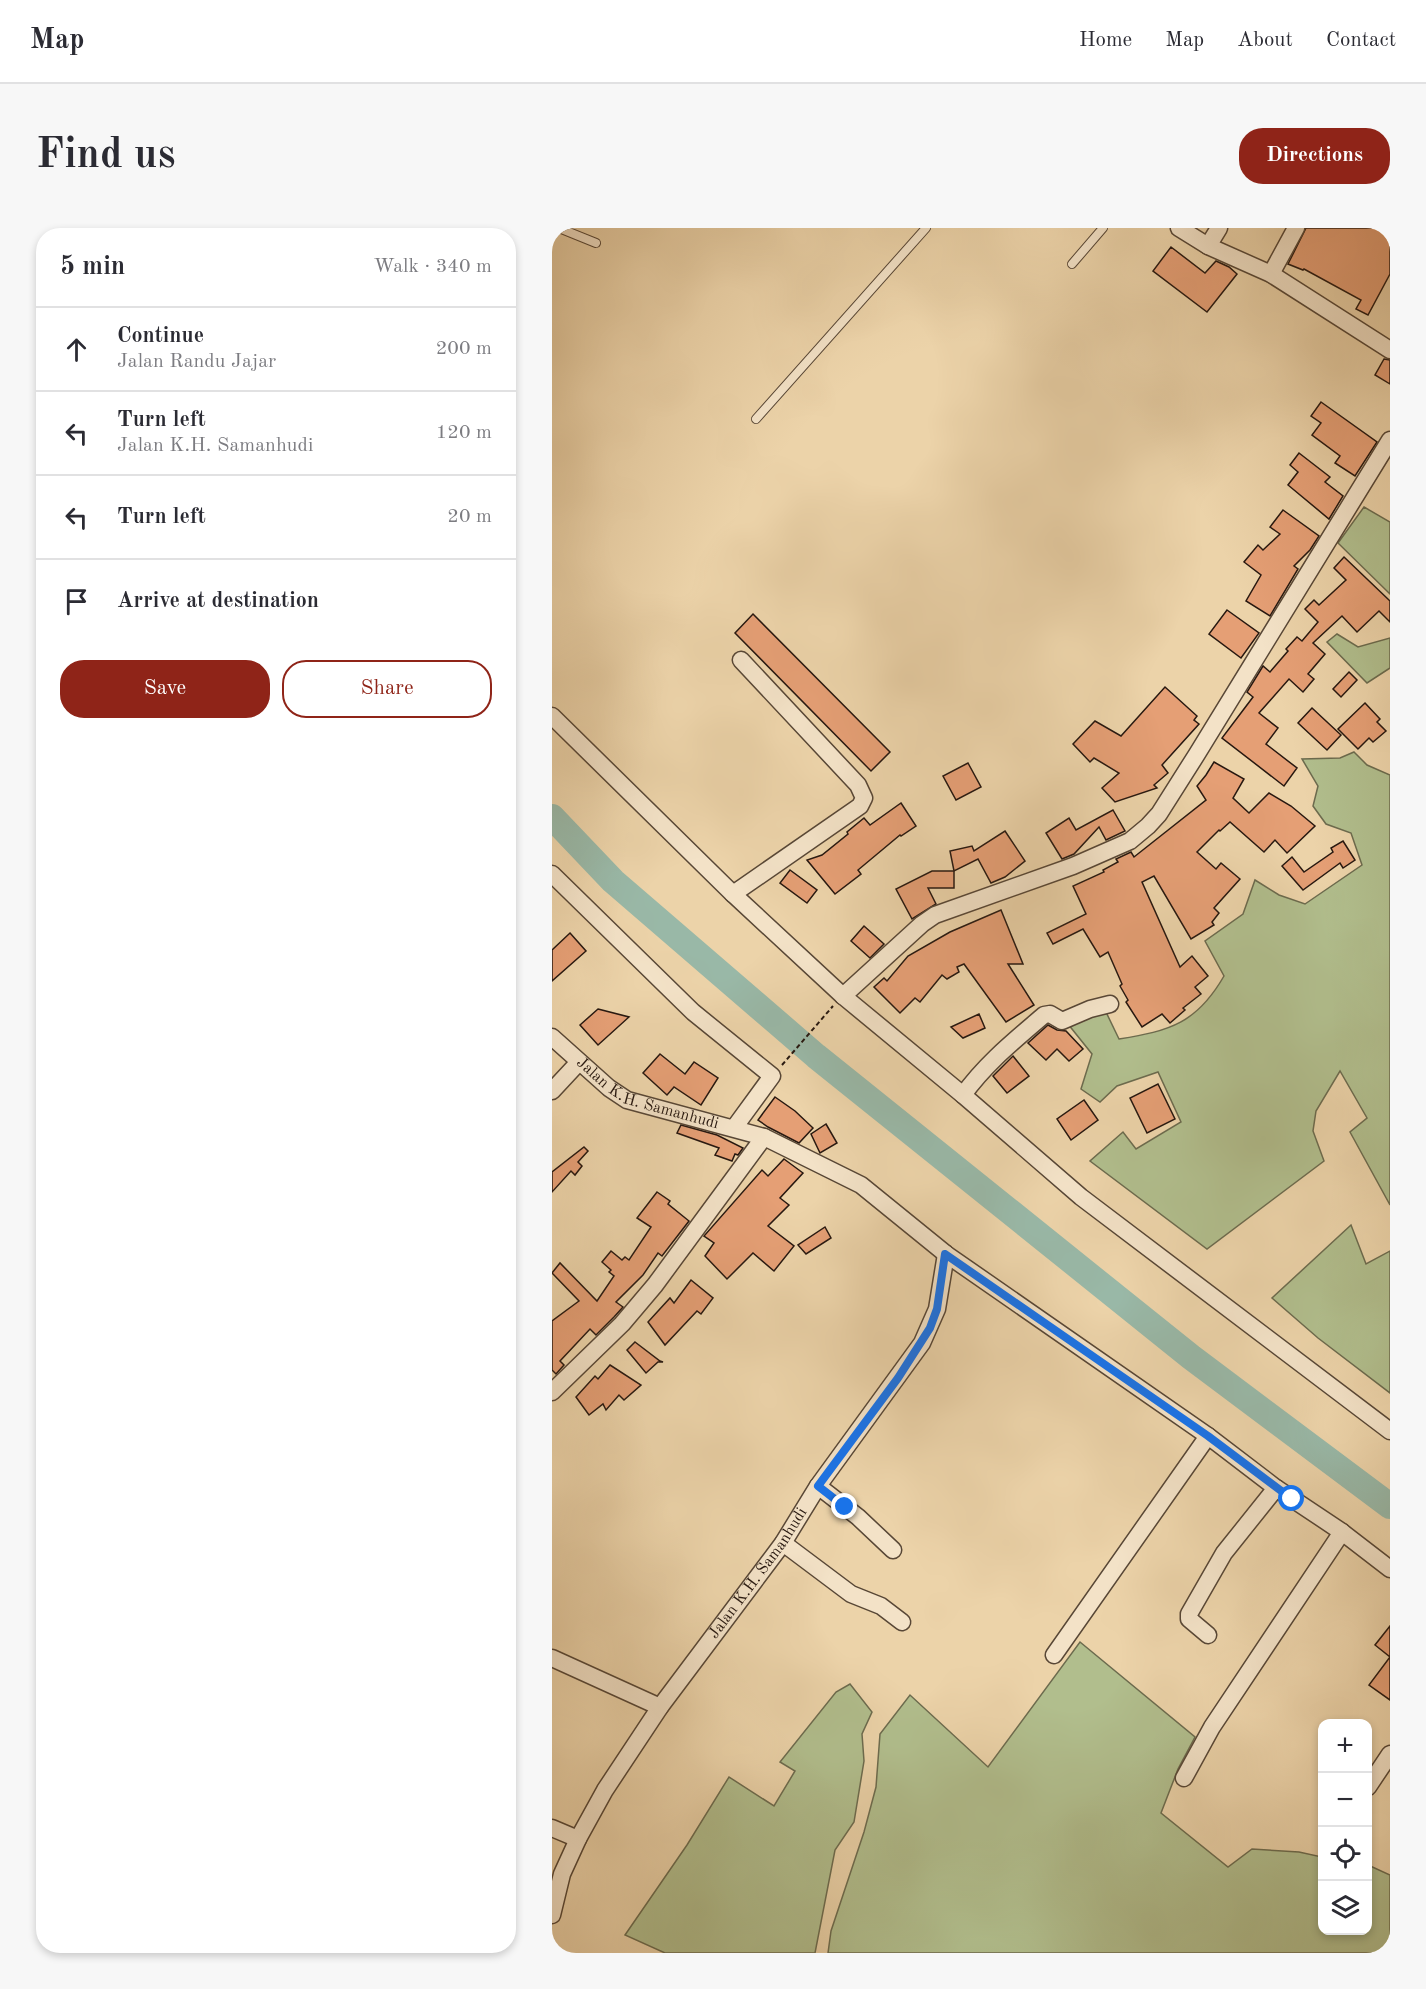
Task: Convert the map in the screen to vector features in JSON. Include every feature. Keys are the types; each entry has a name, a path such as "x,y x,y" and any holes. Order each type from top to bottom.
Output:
{"street":[{"path":"1179,228 1208,246 1271,274 1390,350"},
{"path":"1208,246 1219,228"},
{"path":"1271,274 1296,228"},
{"path":"843,996 922,924 935,915 1073,866 1130,841 1148,826 1159,814 1191,764 1387,452"},
{"path":"733,894 860,806 864,798 858,785 741,660"},
{"path":"552,716 733,894 843,996 971,1083 1081,1197 1390,1431"},
{"path":"552,874 693,1012 772,1076 734,1128"},
{"path":"971,1083 1012,1040 1047,1013 1062,1021 1090,1009 1110,1004"},
{"name":"Jalan K.H. Samanhudi","path":"552,1037 617,1094 627,1100 764,1137 861,1185 945,1254 937,1309 926,1335 898,1378 818,1486 783,1543 660,1707 605,1790 562,1874 552,1916"},
{"path":"552,1090 579,1062"},
{"path":"552,1392 622,1324 655,1285 764,1137"},
{"path":"945,1254 1269,1496 1342,1532 1390,1569"},
{"path":"1054,1655 1201,1447"},
{"path":"818,1486 893,1550"},
{"path":"1208,1635 1188,1617 1224,1553 1269,1496"},
{"path":"1184,1778 1212,1727 1342,1532"},
{"path":"783,1543 851,1594 881,1606 903,1622"},
{"path":"552,1658 660,1707"},
{"path":"1372,1781 1390,1754"},
{"path":"552,1828 578,1839"}],"lane":[{"path":"559,228 596,243"},
{"path":"756,419 926,228"},
{"path":"1072,264 1102,228"}],"path":[{"path":"777,1071 829,1011"}],"green space":[{"path":"1364,507 1390,522 1390,594 1338,543"},
{"path":"1337,634 1358,647 1390,638 1390,668 1367,683 1327,642"},
{"path":"1354,752 1367,765 1390,775 1390,1205 1350,1132 1367,1118 1340,1071 1316,1111 1313,1131 1324,1161 1207,1249 1090,1161 1123,1132 1136,1149 1181,1122 1158,1072 1117,1086 1100,1102 1081,1089 1092,1054 1068,1024 1105,1010 1119,1039 1168,1028 1180,1022 1203,1005 1224,976 1205,941 1243,914 1255,880 1279,895 1305,904 1362,865 1351,833 1326,824 1313,806 1318,786 1302,759 1340,758"},
{"path":"1351,1225 1366,1264 1390,1251 1390,1393 1318,1338 1272,1298"},
{"path":"1080,1642 1195,1737 1178,1769 1161,1813 1228,1867 1252,1849 1299,1852 1318,1856 1318,1935 1372,1935 1372,1867 1390,1875 1390,1953 828,1953 831,1931 864,1832 876,1787 880,1734 910,1695 988,1767"},
{"path":"850,1684 872,1712 862,1734 864,1761 854,1822 835,1850 815,1953 665,1953 625,1935 687,1845 729,1777 774,1806 795,1771 780,1762 836,1692"}],"building":[{"path":"1306,228 1390,228 1390,274 1368,315 1356,309 1361,300 1304,269 1288,264"},
{"path":"1171,247 1205,273 1216,261 1237,274 1207,312 1153,271"},
{"path":"1384,359 1390,360 1390,384 1375,375"},
{"path":"1321,402 1377,442 1355,476 1335,463 1340,456 1312,435 1321,423 1311,416"},
{"path":"1299,453 1330,477 1325,482 1343,496 1329,519 1288,485 1298,472 1290,465"},
{"path":"1283,510 1319,536 1310,550 1294,566 1298,569 1270,616 1246,601 1261,575 1244,562 1258,545 1263,550 1280,534 1270,527"},
{"path":"1344,557 1390,601 1390,622 1379,611 1357,632 1342,616 1313,643 1325,654 1308,674 1314,679 1303,692 1289,679 1259,713 1278,728 1266,744 1297,768 1284,786 1222,738 1253,697 1247,692 1263,666 1270,672 1297,637 1302,641 1318,622 1305,609 1314,600 1319,605 1346,580 1334,568"},
{"path":"1227,610 1259,633 1241,658 1209,634"},
{"path":"753,614 890,752 871,771 735,633"},
{"path":"1349,672 1357,680 1341,697 1333,689"},
{"path":"1165,687 1197,716 1194,720 1199,724 1162,765 1168,773 1154,785 1157,788 1115,802 1102,788 1119,773 1094,758 1090,762 1073,744 1095,721 1121,736"},
{"path":"1365,703 1380,719 1377,722 1386,731 1373,742 1369,738 1358,749 1338,729"},
{"path":"1312,708 1341,735 1327,750 1298,723"},
{"path":"1214,762 1244,779 1233,798 1249,813 1269,793 1291,806 1315,826 1287,853 1275,840 1264,852 1230,822 1219,830 1197,852 1216,869 1221,863 1240,879 1214,908 1219,913 1212,922 1214,925 1191,939 1154,876 1142,882 1180,967 1192,956 1208,976 1195,987 1201,994 1183,1008 1185,1010 1170,1023 1162,1014 1142,1027 1126,1002 1128,1000 1120,986 1122,984 1108,952 1100,957 1083,929 1053,944 1047,933 1086,914 1073,886 1104,872 1103,870 1118,862 1116,859 1131,852 1134,857 1206,800 1197,786"},
{"path":"968,763 981,787 956,800 943,776"},
{"path":"901,803 916,826 900,835 858,870 861,874 835,894 807,860 822,855 864,818 870,825"},
{"path":"1113,810 1125,831 1106,840 1099,827 1074,854 1062,859 1046,833 1069,818 1076,830"},
{"path":"1005,831 1025,861 1005,877 991,883 978,859 954,871 950,851 972,846 974,851"},
{"path":"1343,841 1355,860 1343,868 1340,863 1303,890 1282,866 1292,857 1304,872 1333,852 1331,848"},
{"path":"790,870 817,890 807,903 780,883"},
{"path":"932,871 954,871 954,888 928,888 936,904 912,919 896,889"},
{"path":"1001,910 1023,964 1008,964 1034,1005 1006,1022 964,964 957,967 959,972 947,979 942,975 920,1002 915,998 900,1013 874,987 884,978 887,981 908,956 950,932"},
{"path":"864,926 884,944 870,958 851,941"},
{"path":"570,933 586,951 552,981 552,950"},
{"path":"598,1009 629,1017 598,1045 580,1025"},
{"path":"979,1014 985,1028 963,1038 951,1027"},
{"path":"1048,1025 1057,1030 1066,1031 1083,1049 1069,1061 1057,1049 1046,1060 1028,1043"},
{"path":"660,1054 685,1074 694,1062 718,1078 701,1105 674,1087 667,1095 643,1073"},
{"path":"1013,1056 1029,1076 1007,1093 993,1076"},
{"path":"1158,1084 1175,1119 1147,1133 1130,1098"},
{"path":"775,1097 813,1128 799,1143 758,1120"},
{"path":"1084,1100 1098,1120 1071,1140 1057,1119"},
{"path":"826,1124 837,1143 820,1153 811,1134"},
{"path":"681,1125 717,1135 743,1148 738,1155 735,1154 732,1161 715,1155 719,1148 677,1133"},
{"path":"584,1147 588,1151 578,1162 582,1166 575,1175 571,1171 552,1192 552,1172"},
{"path":"784,1159 803,1173 780,1198 789,1205 768,1226 794,1246 774,1271 753,1253 727,1279 705,1256 714,1243 704,1236 762,1170 768,1176"},
{"path":"657,1192 670,1201 668,1204 689,1221 662,1256 658,1253 643,1275 616,1302 623,1307 596,1335 590,1329 560,1361 564,1365 556,1374 552,1370 552,1321 579,1301 552,1273 560,1263 597,1301 614,1276 602,1262 611,1251 622,1260 625,1257 629,1260 651,1227 637,1218"},
{"path":"825,1227 831,1238 806,1254 798,1245"},
{"path":"691,1280 713,1298 701,1314 697,1311 665,1345 648,1322 670,1298 674,1303"},
{"path":"635,1342 663,1362 658,1362 646,1373 627,1350"},
{"path":"610,1365 641,1385 624,1400 619,1395 606,1410 603,1404 589,1415 576,1397 595,1376 598,1379"},
{"path":"1390,1626 1390,1657 1375,1645"},
{"path":"1390,1657 1390,1700 1369,1685"}],"waterway":[{"path":"552,817 613,881 816,1056 1191,1357 1390,1506"}],"route":[{"path":"845,1507 818,1486 898,1378 930,1328 937,1309 945,1254 1208,1436 1292,1499"}]}
